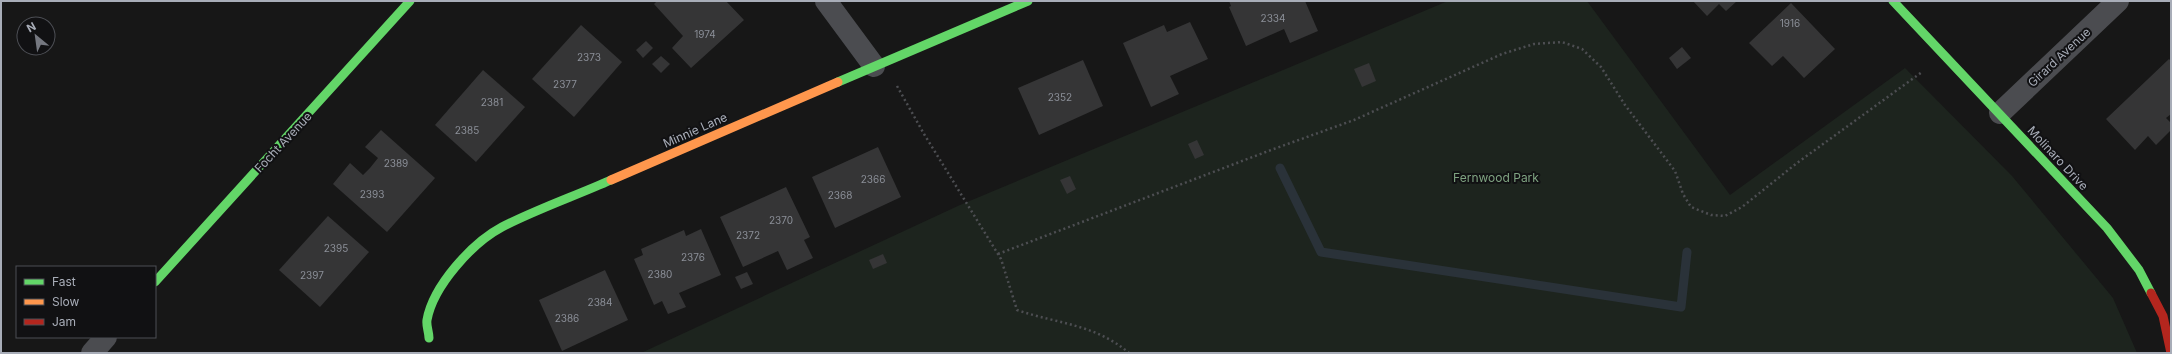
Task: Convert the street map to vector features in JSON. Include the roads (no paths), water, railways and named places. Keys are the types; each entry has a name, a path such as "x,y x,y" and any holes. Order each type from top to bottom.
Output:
{"street":[{"name":"Focht Avenue","path":"156,281 410,1"},
{"path":"826,1 880,64"},
{"name":"Minnie Lane","path":"429,338 427,321 433,303 450,273 473,248 501,228 1028,1"},
{"name":"Molinaro Drive","path":"1893,1 2107,228 2139,270 2163,316 2171,353"},
{"name":"Girard Avenue","path":"2000,113 2118,1"},
{"path":"92,353 105,338"}],"waterway":[{"path":"1280,168 1321,252 1681,307 1687,252"}],"park label":[{"name":"Fernwood Park","path":"1496,177"}]}
